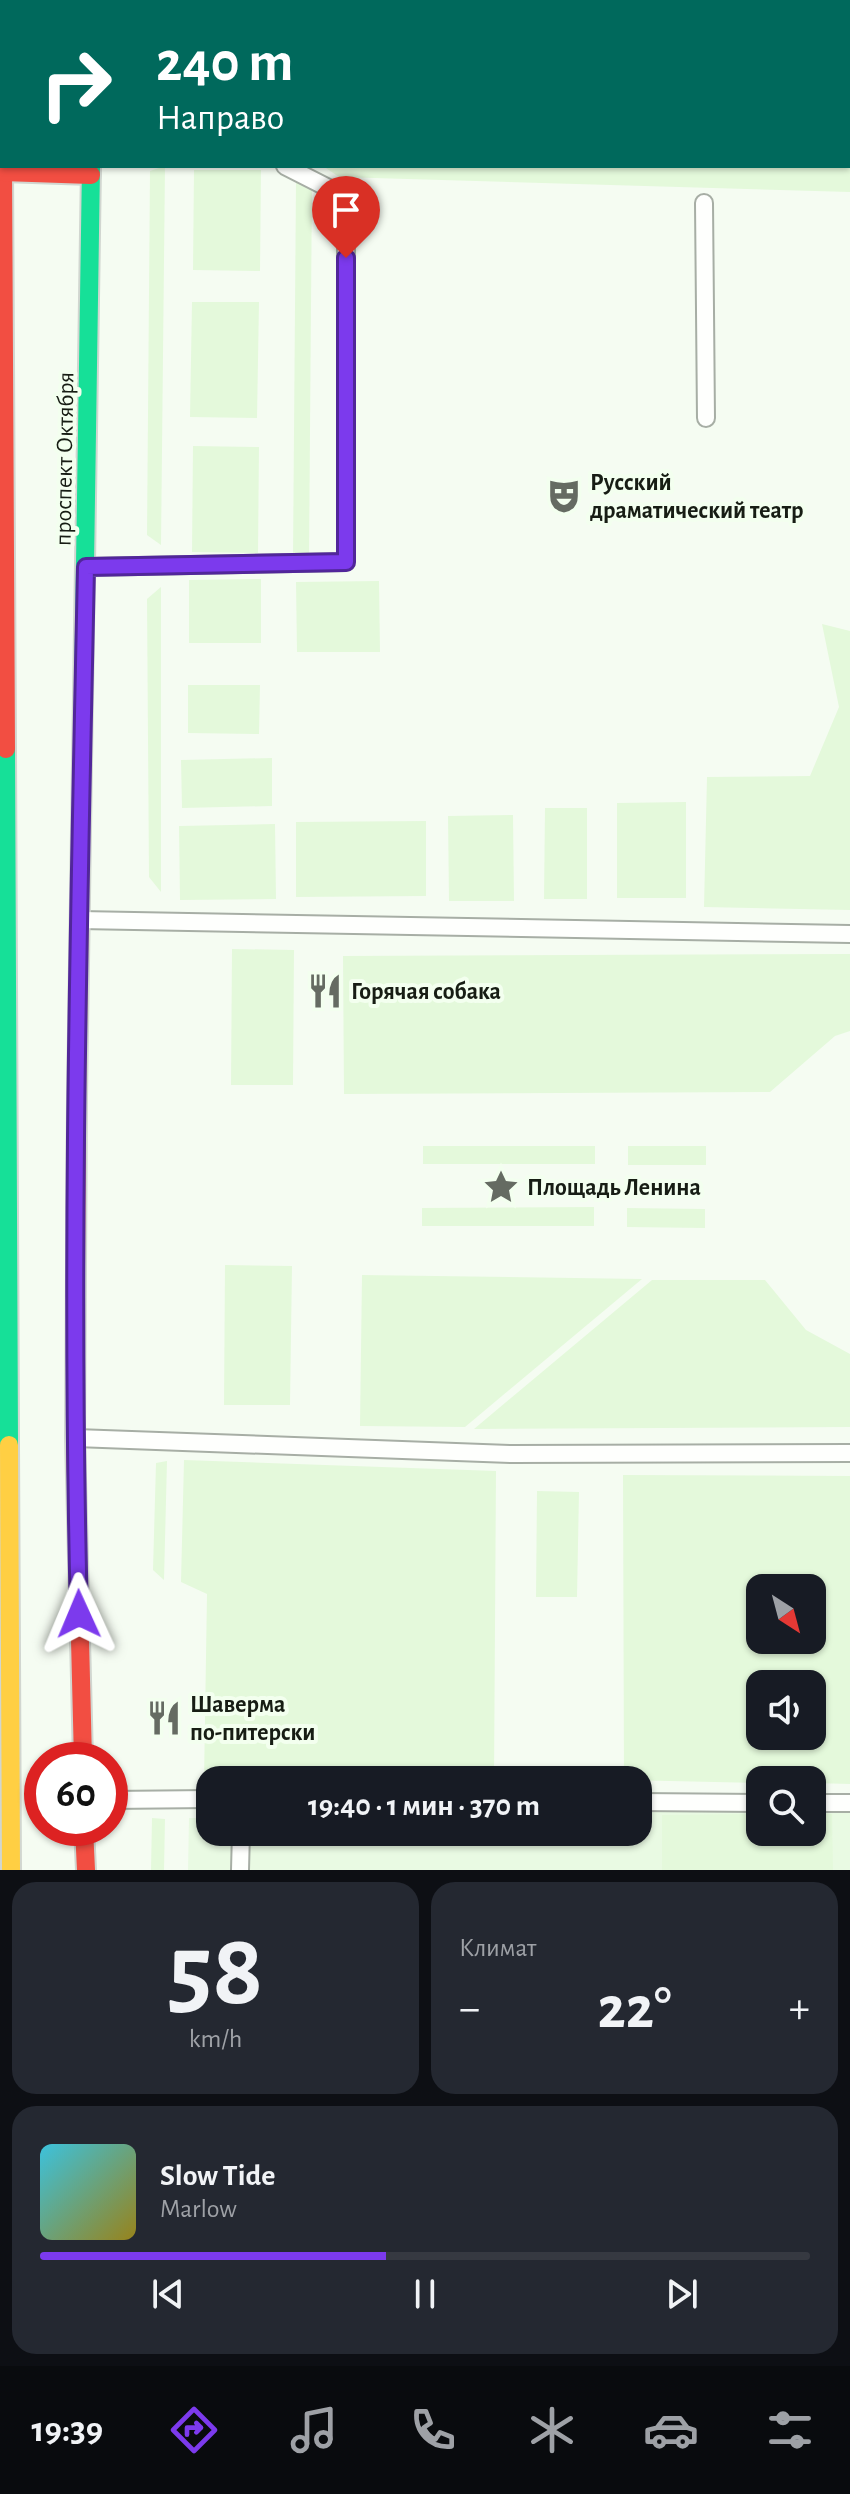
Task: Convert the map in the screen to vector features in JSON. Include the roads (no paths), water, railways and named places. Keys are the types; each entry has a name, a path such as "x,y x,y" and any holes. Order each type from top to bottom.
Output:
{"main road":[{"path":"11,1870 3,169 91,170"},
{"name":"проспект Октября","path":"83,1742 75,1438 78,920 91,170"},
{"path":"85,1846 86,1870"}],"lane":[{"path":"86,567 346,562 346,197 289,168"},
{"path":"704,203 706,418"},
{"path":"78,920 850,934"},
{"path":"75,1438 511,1454 850,1453"},
{"path":"128,1800 196,1799"},
{"path":"652,1802 746,1803"},
{"path":"826,1803 850,1803"},
{"path":"240,1870 241,1846"}],"place":[{"name":"Русский драматический театр","path":"564,496"},
{"name":"Горячая собака","path":"325,991"},
{"name":"Площадь Ленина","path":"501,1187"},
{"name":"Шаверма по-питерски","path":"164,1718"}]}
